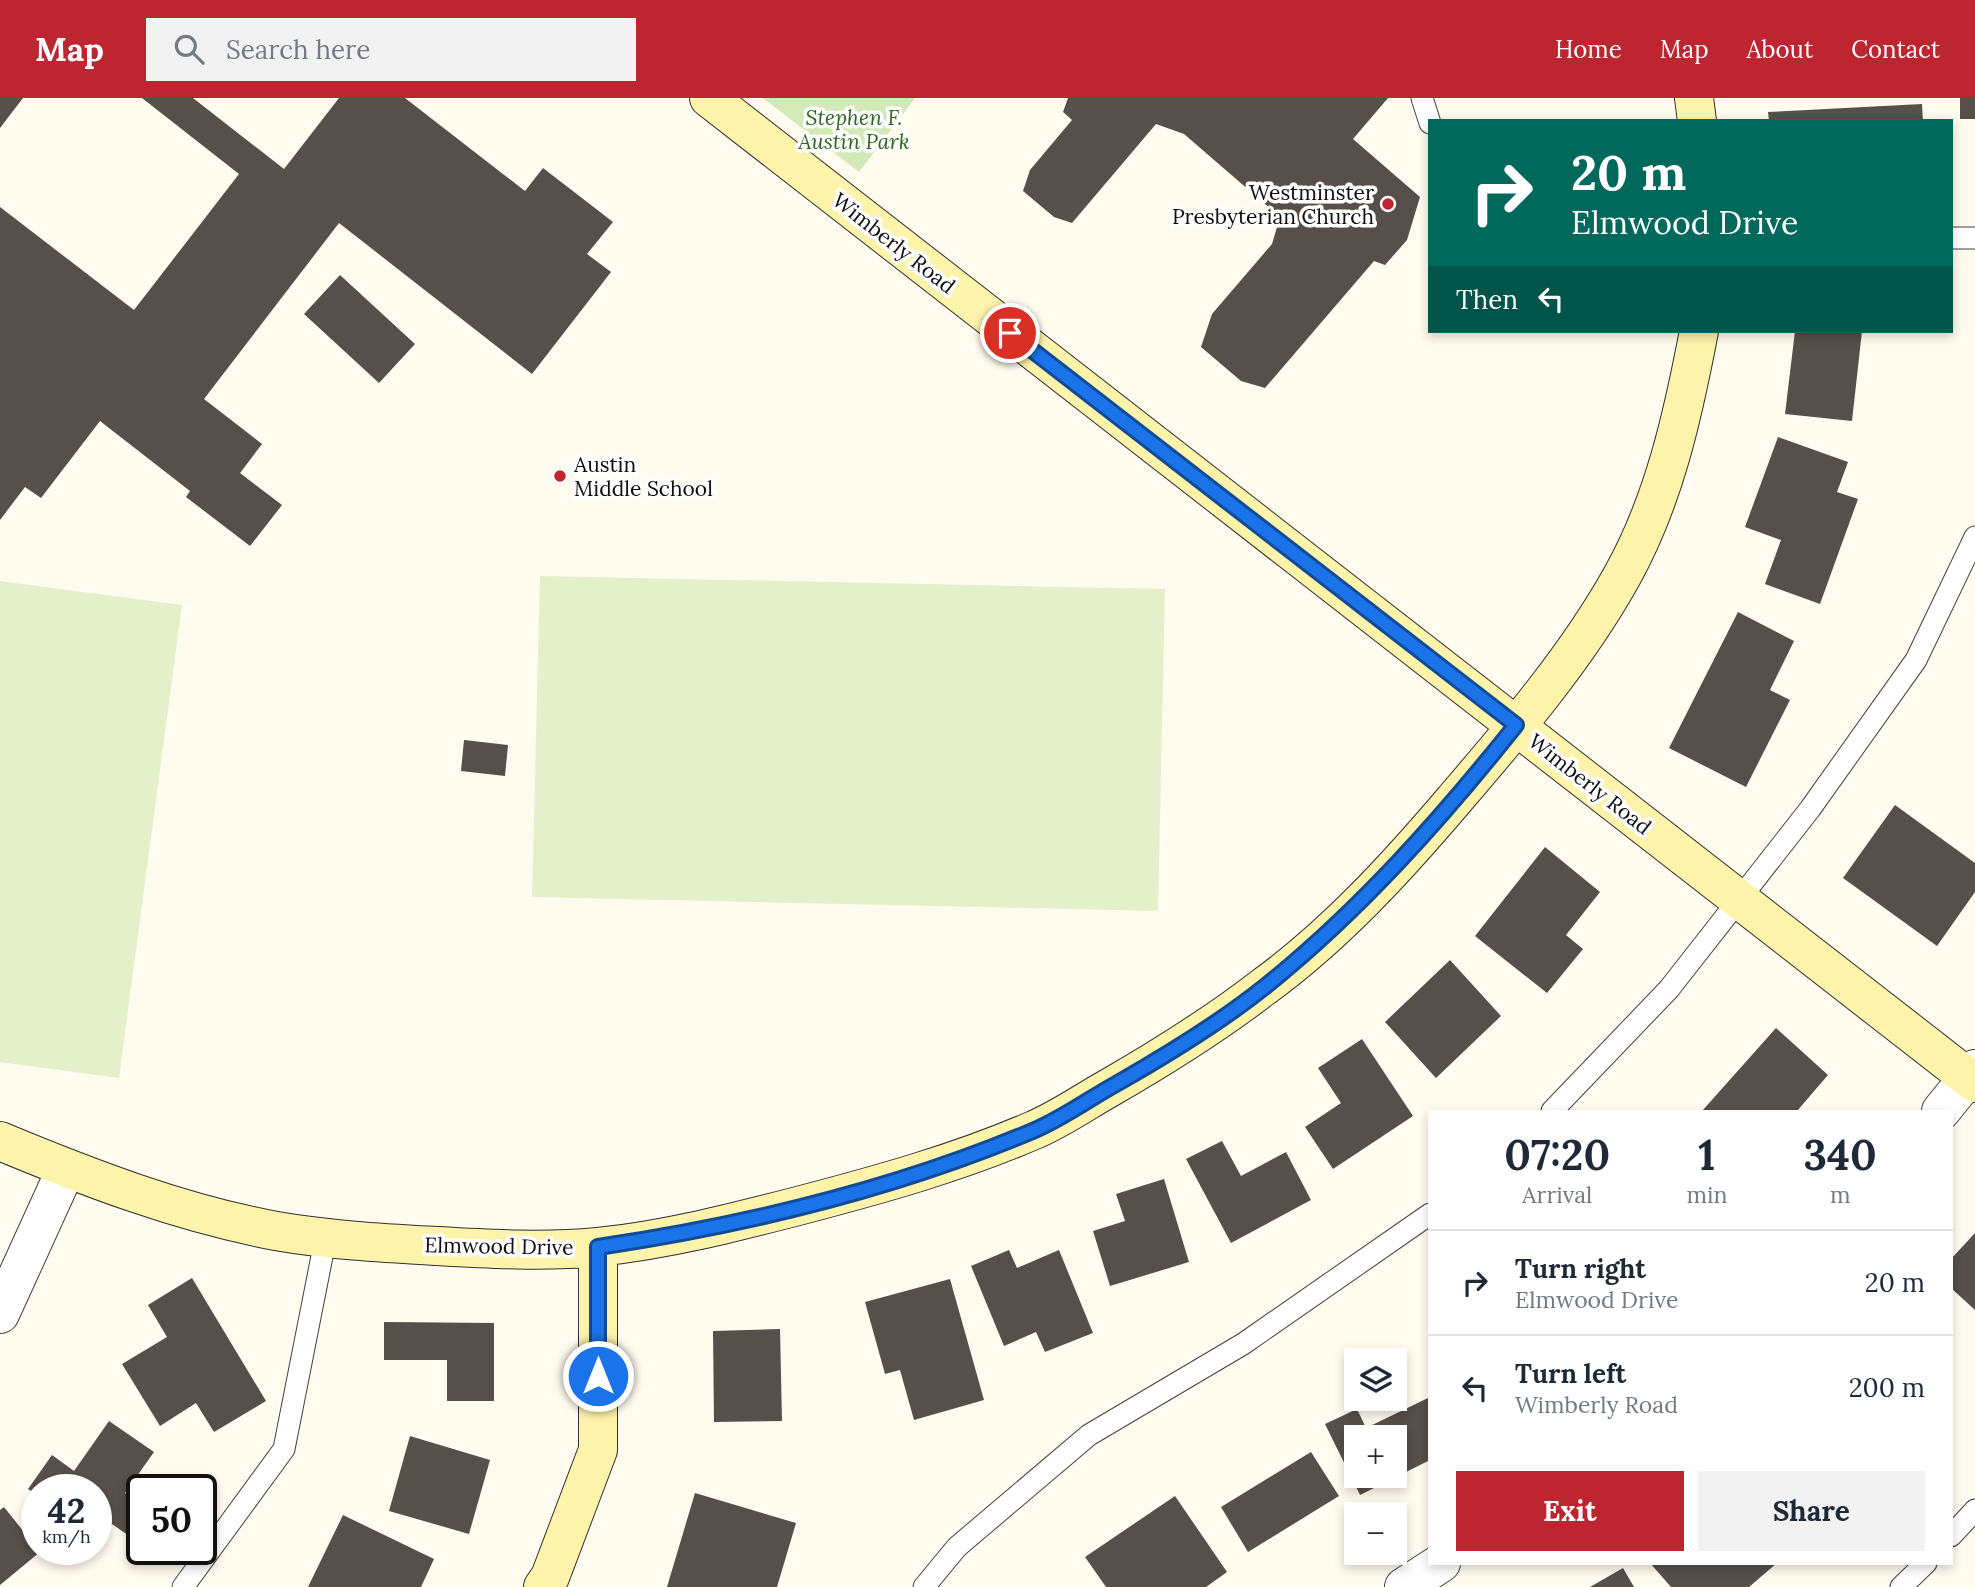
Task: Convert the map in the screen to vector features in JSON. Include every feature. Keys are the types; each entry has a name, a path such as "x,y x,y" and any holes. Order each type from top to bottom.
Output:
{"main road":[{"name":"Wimberly Road","path":"709,98 1739,900 1973,1077"},
{"path":"1694,98 1697,119"},
{"name":"Elmwood Drive","path":"0,1141 66,1169 164,1203 277,1231 392,1244 512,1250 598,1247 696,1232 914,1175 1037,1129 1151,1064 1265,987 1340,922 1413,845 1516,725 1569,657 1628,564 1651,514 1669,460 1684,409 1699,333"},
{"path":"543,1587 550,1577 598,1450 598,1247"}],"street":[{"path":"1942,1110 1973,1077"},
{"path":"0,1314 66,1169"},
{"path":"1404,1587 1438,1565"}],"lane":[{"path":"1422,98 1429,119"},
{"path":"1953,238 1975,238"},
{"path":"1553,1110 1669,989 1810,809 1916,660 1975,537"},
{"path":"924,1587 957,1547 1089,1435 1243,1343 1428,1215"},
{"path":"183,1587 284,1449 326,1236"},
{"path":"1953,1534 1975,1510"},
{"path":"1901,1587 1924,1565"}],"green space":[{"name":"Stephen F. Austin Park","path":"763,98 915,98 859,172"},
{"path":"540,576 1165,589 1158,911 532,897"},
{"path":"0,581 182,605 119,1078 0,1062"}],"building":[{"path":"0,98 23,98 0,128"},
{"path":"142,98 193,98 284,169 339,98 405,98 525,191 543,168 613,222 587,254 611,272 532,374 339,223 204,399 262,444 240,473 282,505 250,546 186,497 190,491 100,421 41,498 25,487 0,520 0,207 134,310 239,174"},
{"path":"1068,98 1388,98 1353,139 1420,197 1407,240 1385,265 1374,261 1265,388 1241,381 1201,347 1212,314 1272,244 1280,217 1184,134 1156,124 1072,223 1054,217 1023,191 1030,170 1072,120 1063,112"},
{"path":"1960,98 1975,98 1975,119 1960,119"},
{"path":"1922,104 1923,119 1769,119 1768,112"},
{"path":"340,275 415,344 379,383 304,314"},
{"path":"1795,333 1862,333 1852,421 1785,414"},
{"path":"1778,437 1848,462 1837,492 1858,499 1820,604 1765,584 1781,540 1745,527"},
{"path":"1738,612 1794,641 1770,690 1790,700 1746,787 1669,748"},
{"path":"464,740 508,745 505,776 461,771"},
{"path":"1895,805 1975,863 1975,892 1937,946 1843,878"},
{"path":"1545,847 1600,892 1566,935 1583,949 1547,993 1475,936"},
{"path":"1450,960 1501,1016 1436,1078 1385,1022"},
{"path":"1776,1028 1828,1075 1798,1110 1703,1110"},
{"path":"1362,1039 1413,1116 1333,1169 1305,1127 1341,1103 1318,1068"},
{"path":"1222,1141 1241,1176 1286,1152 1311,1200 1231,1243 1186,1159"},
{"path":"1164,1179 1189,1262 1110,1286 1093,1231 1125,1221 1116,1194"},
{"path":"1975,1233 1975,1310 1953,1290 1953,1257"},
{"path":"1009,1250 1017,1268 1059,1250 1093,1333 1045,1352 1036,1332 1004,1346 971,1266"},
{"path":"192,1278 266,1401 214,1432 196,1403 160,1426 122,1364 167,1337 148,1305"},
{"path":"950,1279 984,1400 914,1420 900,1370 885,1374 865,1302"},
{"path":"384,1322 494,1323 494,1401 447,1401 447,1360 384,1360"},
{"path":"780,1329 782,1421 714,1422 713,1331"},
{"path":"1428,1398 1428,1461 1407,1472 1407,1425 1372,1425 1401,1411 1407,1411 1407,1408"},
{"path":"1358,1411 1365,1425 1344,1425 1344,1463 1325,1424"},
{"path":"109,1421 154,1452 138,1474 126,1474 126,1534 112,1524 112,1474 39,1474 52,1455 74,1471"},
{"path":"410,1436 490,1460 469,1534 389,1511"},
{"path":"1311,1452 1339,1496 1248,1552 1221,1507"},
{"path":"1357,1488 1374,1488 1360,1495"},
{"path":"695,1493 796,1523 777,1587 667,1587"},
{"path":"1175,1496 1227,1572 1206,1587 1106,1587 1085,1557"},
{"path":"4,1507 21,1528 21,1565 24,1565 0,1585 0,1510"},
{"path":"343,1515 434,1559 421,1587 308,1587"},
{"path":"1652,1565 1775,1565 1749,1587 1671,1587"},
{"path":"1623,1568 1634,1587 1590,1587"}],"place":[{"name":"Westminster Presbyterian Church","path":"1388,204"},
{"name":"Austin Middle School","path":"560,476"}],"route":[{"path":"598,1376 598,1247 696,1232 914,1175 1037,1129 1151,1064 1265,987 1340,922 1432,826 1516,725 1010,333"}]}
